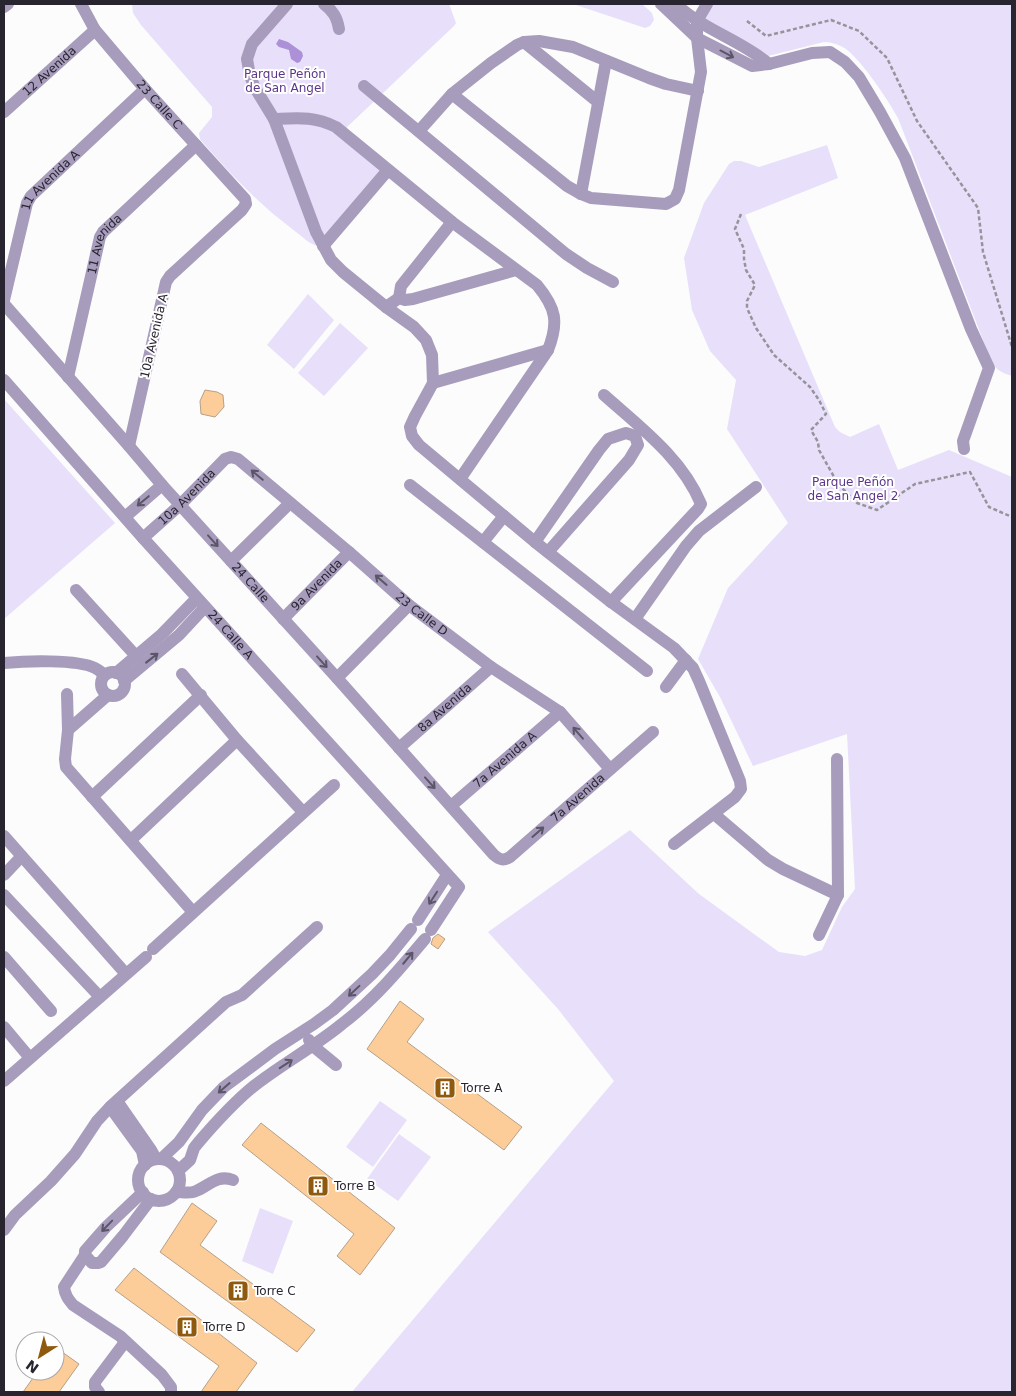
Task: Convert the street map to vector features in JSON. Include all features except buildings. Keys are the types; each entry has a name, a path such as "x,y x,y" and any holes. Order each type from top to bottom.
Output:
{"street":[{"path":"4,7 8,4"},
{"name":"23 Calle C","path":"81,4 95,30 145,89 245,199"},
{"path":"287,4 252,44 247,59 250,76 274,119 316,232 331,260 386,307 414,327 426,340 432,355 433,383 414,416 410,427 412,436 419,445 535,542 611,602 674,648 693,668 699,681 740,781 741,789 714,814 674,844"},
{"path":"324,4 337,19 339,29"},
{"path":"661,4 697,38 752,66 812,53 830,52 845,62 859,77 905,158 968,320 989,368 963,441 964,449"},
{"path":"676,4 698,21 756,54 768,64"},
{"path":"452,94 567,186 581,194 591,198 666,204 675,199 679,190 702,72 697,38 698,21 708,4"},
{"name":"12 Avenida","path":"4,112 95,30"},
{"path":"419,131 452,94 491,63 524,42 539,41 573,47 666,84 698,91"},
{"path":"524,42 598,102"},
{"path":"581,194 606,61"},
{"path":"364,86 566,254 613,282"},
{"name":"11 Avenida A","path":"4,300 27,203 31,196 145,89"},
{"path":"274,119 304,118 325,122 336,127 452,222 538,285 553,308 553,336 548,350 460,479"},
{"name":"11 Avenida","path":"68,377 100,237 103,232 196,145"},
{"path":"323,246 388,170"},
{"name":"10a Avenida A","path":"129,446 166,282 170,276 242,210 246,204 245,199"},
{"path":"386,307 399,298 401,286 452,222"},
{"path":"399,298 405,300 413,299 516,270"},
{"name":"24 Calle","path":"4,304 162,485 500,860"},
{"path":"433,383 548,350"},
{"name":"24 Calle A","path":"4,380 143,538 459,887 428,935 384,986"},
{"path":"604,395 663,448 683,472 701,504 611,602"},
{"path":"535,542 598,450 608,439 626,433 635,436 638,445 629,460 548,552"},
{"name":"10a Avenida","path":"143,538 180,505 226,459 231,457"},
{"name":"23 Calle D","path":"231,457 238,460 290,502 409,604 491,668 560,712 610,769"},
{"name":"10a Avenida","path":"125,517 162,485"},
{"path":"410,485 647,671"},
{"path":"635,619 686,546 699,532 756,487"},
{"path":"231,561 290,502"},
{"path":"483,542 504,516"},
{"name":"9a Avenida","path":"283,619 349,552"},
{"path":"76,590 136,656"},
{"path":"115,676 201,602"},
{"path":"4,663 16,661 59,662 94,667 115,676 124,688 119,694 112,696 105,693 101,682 115,676 179,635 201,602"},
{"path":"337,678 409,604"},
{"path":"666,687 686,660"},
{"name":"8a Avenida","path":"398,748 491,668"},
{"path":"182,674 237,740 303,812"},
{"path":"67,694 66,766 193,912"},
{"path":"68,730 108,695"},
{"path":"92,797 201,695"},
{"name":"7a Avenida A","path":"451,806 560,712"},
{"name":"7a Avenida","path":"500,860 506,860 653,732"},
{"path":"131,840 237,740"},
{"path":"819,935 838,895 837,759"},
{"path":"4,1081 126,974 334,785"},
{"path":"714,814 768,860 838,895"},
{"path":"4,836 126,974"},
{"path":"4,875 21,857"},
{"path":"154,1161 171,1163 178,1171 180,1182 176,1192 168,1199 162,1200 147,1196 139,1182 140,1172 154,1161 179,1142 202,1110 224,1087 332,1010 372,974 414,925 447,875"},
{"path":"4,895 100,997"},
{"path":"4,1230 15,1214 51,1181 75,1154 97,1121 114,1104 226,1002 242,995 317,927"},
{"path":"4,957 51,1011"},
{"path":"178,1171 190,1160 198,1143 231,1106 255,1085 344,1023 384,986 372,974"},
{"path":"4,1027 30,1058"},
{"path":"303,1032 312,1046 336,1065"},
{"path":"114,1104 151,1150 154,1161"},
{"path":"176,1192 193,1192 220,1178 233,1180"},
{"path":"147,1196 106,1227 85,1251 85,1255 64,1287 65,1293 73,1305 120,1336 162,1375 171,1392"},
{"path":"85,1255 92,1263 101,1262 123,1236 147,1196"},
{"path":"98,1392 95,1387 96,1382 125,1342"}],"path":[{"path":"742,214 735,229 744,249 746,270 755,284 747,301 747,308 756,328 774,355 810,387 819,400 826,414 811,430 818,442 819,450 838,484 856,504 878,510 915,484 970,472 989,507 1012,517"}],"green space":[{"name":"Parque Peñón de San Angel","path":"132,4 449,4 456,23 347,127 383,169 318,246 306,240 259,201 200,139 199,133 212,117 212,107 141,25 133,13"},
{"path":"573,4 642,4 652,13 654,20 650,26 645,28"},
{"path":"710,4 1012,4 1012,376 1000,371 991,361 898,118 867,72 846,49 839,45 824,42 768,56 700,17"},
{"name":"Parque Peñón de San Angel 2","path":"827,145 838,178 745,215 835,427 850,437 879,424 898,470 949,450 1012,477 1012,1392 352,1392 614,1081 558,1009 488,932 630,830 699,894 779,952 805,956 822,950 842,907 855,889 847,734 753,766 720,697 698,659 728,588 788,523 727,429 736,380 710,351 692,310 684,258 704,203 729,164 734,161 741,161 759,167"},
{"path":"308,294 334,320 294,369 267,345"},
{"path":"340,323 368,348 324,396 298,373"},
{"path":"4,399 115,523 4,619"},
{"path":"380,1101 407,1120 373,1167 346,1147"},
{"path":"399,1134 431,1157 398,1201 367,1179"},
{"path":"260,1208 293,1221 273,1274 242,1261"}],"shaded area":[{"path":"279,39 288,42 302,52 303,56 300,62 297,63 291,59 289,50 276,44"}],"place":[{"name":"Torre A","path":"445,1088"},
{"name":"Torre B","path":"318,1186"},
{"name":"Torre C","path":"238,1291"},
{"name":"Torre D","path":"187,1327"}]}
